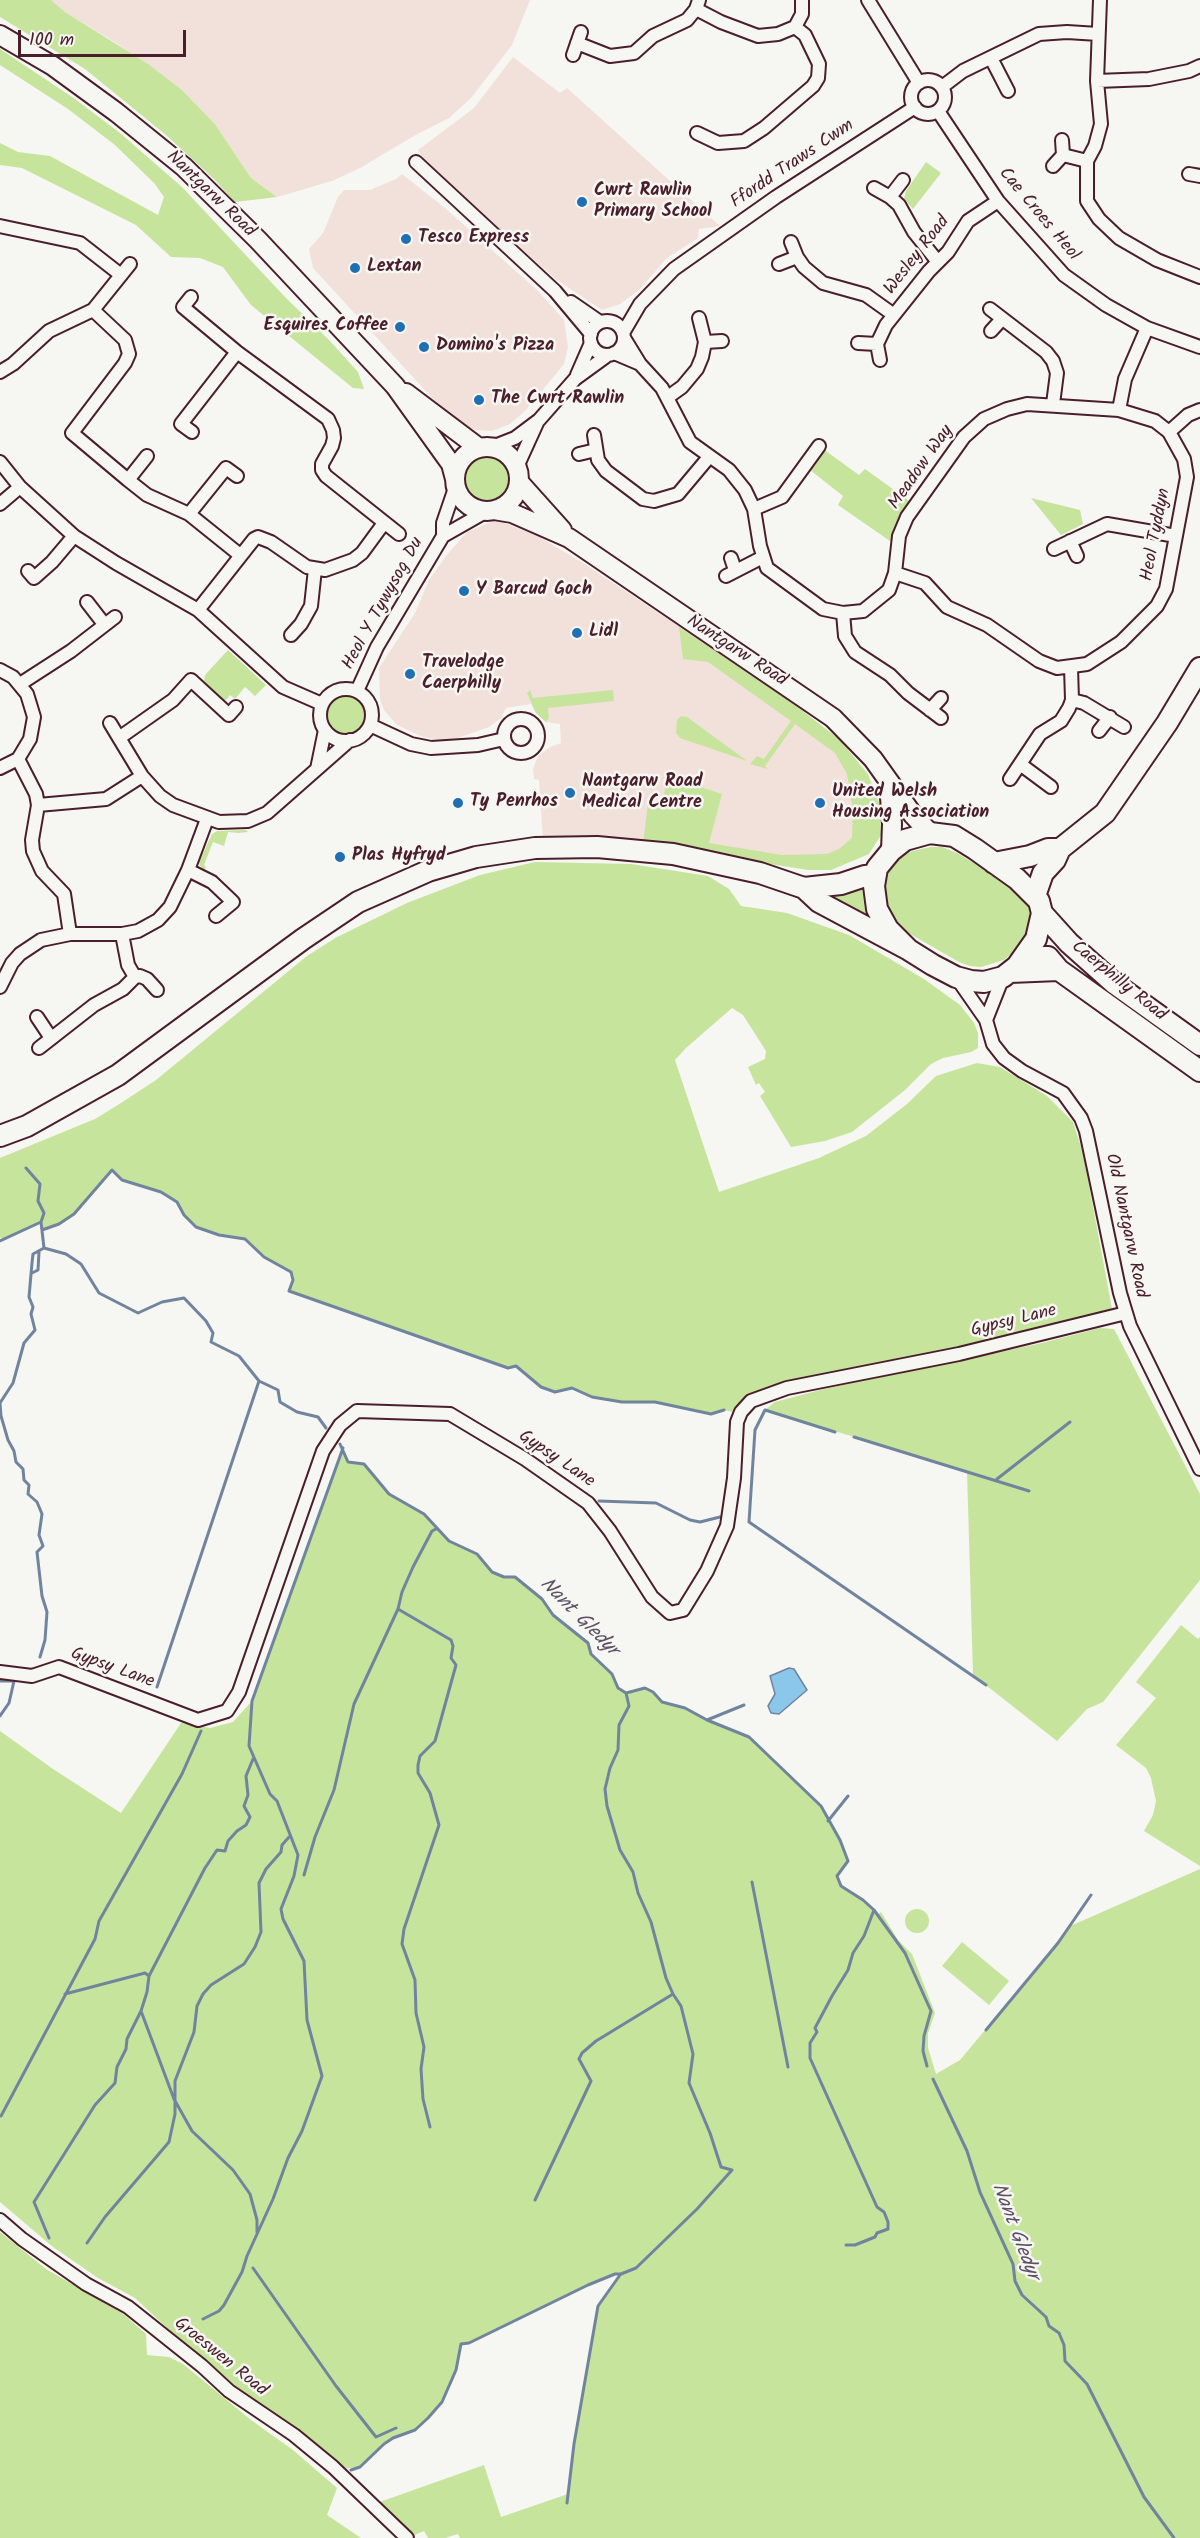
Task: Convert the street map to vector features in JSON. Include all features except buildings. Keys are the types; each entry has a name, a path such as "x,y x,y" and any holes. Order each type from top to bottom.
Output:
{"main road":[{"name":"Nantgarw Road","path":"0,35 53,66 116,112 184,167 222,204 395,386 451,464 456,482"},
{"name":"Nantgarw Road","path":"395,386 486,448"},
{"path":"486,448 503,451 518,474 514,496 508,504 490,510 470,506 462,499 456,482 457,468 462,459 486,448"},
{"name":"Nantgarw Road","path":"518,474 569,538"},
{"name":"Nantgarw Road","path":"490,510 512,513 569,538 833,718 873,759 888,783 930,833"},
{"path":"0,1136 27,1126 118,1075 303,939 358,902 428,871 476,857 535,848 597,847 673,854 760,873 804,888 819,902 956,977 984,982 1007,974 1024,957 1035,939 1043,873 1055,860 1060,849 1105,813 1167,723 1200,668"},
{"name":"Nantgarw Road","path":"888,783 892,824 891,851"},
{"path":"909,950 888,929 877,909 874,886 877,868 891,851 905,840 930,833 954,836 1017,879 1038,904"},
{"path":"994,863 1030,856 1048,849 1060,849"},
{"path":"804,888 841,884 876,875"},
{"name":"Caerphilly Road","path":"1038,904 1069,943 1115,984 1200,1045"},
{"name":"Caerphilly Road","path":"1024,957 1048,957 1059,970 1200,1071"},
{"name":"Caerphilly Road","path":"1007,974 1059,970"}],"street":[{"path":"577,43 610,56 634,53 653,36 687,20 698,4 721,22 758,36 778,34 795,27 802,15 802,0"},
{"path":"868,0 920,83"},
{"path":"1100,0 1097,81 1101,124 1095,146 1087,161 1088,201 1099,219 1119,238 1157,260 1200,277"},
{"path":"698,133 718,143 744,141 764,128 813,86 818,78 819,64 805,35 795,27"},
{"path":"942,87 963,71 1039,34 1067,32 1098,34"},
{"path":"991,58 1008,91"},
{"path":"1097,81 1149,80 1189,71 1200,66"},
{"path":"933,81 942,87 945,98 938,111 928,114 915,107 912,93 920,83 933,81"},
{"name":"Ffordd Traws Cwm","path":"624,336 640,304 674,269 915,107"},
{"name":"Cae Croes Heol","path":"938,111 998,201 1064,275 1106,305 1146,328 1200,347"},
{"path":"1053,166 1063,155 1062,140"},
{"path":"1063,155 1087,161"},
{"path":"416,162 555,291 591,339 596,351 640,364"},
{"path":"890,197 903,180"},
{"path":"874,188 890,197 903,211 914,232 938,262"},
{"name":"Wesley Road","path":"877,344 894,315 948,252 968,221 998,201"},
{"path":"0,226 80,243 121,275"},
{"path":"791,242 796,257 823,284 866,295 894,315"},
{"path":"779,264 796,257"},
{"path":"0,372 13,364 49,331 93,310 130,264"},
{"path":"555,291 605,322 617,324 640,364 668,398 690,442 729,470 745,490 754,509 767,568 823,609 843,613 845,636 855,652 890,675 941,718"},
{"path":"191,297 183,307 237,352 328,419 334,438 322,464 322,470 326,476 399,534"},
{"name":"Ffordd Traws Cwm","path":"605,322 640,304"},
{"path":"990,309 1046,352 1053,361 1057,373 1053,404"},
{"path":"93,310 125,340 129,354 125,363 72,433 147,495 189,514 240,555"},
{"path":"668,398 682,387 697,369 702,357 705,342 699,318"},
{"path":"992,331 1002,319"},
{"path":"575,379 591,339 605,322"},
{"path":"1146,328 1125,379 1119,410 1155,421 1169,432 1188,415 1200,410"},
{"path":"486,448 515,438 539,420 575,379 620,348 624,336"},
{"path":"705,342 722,341"},
{"path":"858,343 877,344 880,360"},
{"path":"192,432 181,424 237,352"},
{"name":"Meadow Way","path":"843,613 863,611 889,590 896,573 899,536 907,517 964,437 984,419 1007,409 1028,404 1119,410"},
{"path":"518,474 539,420"},
{"name":"Heol Tyddyn","path":"1071,667 1087,664 1121,642 1157,606 1166,589 1187,477 1184,459 1169,432"},
{"path":"594,435 598,460 606,471 643,499 654,501 678,494 709,457"},
{"path":"754,509 782,497 819,446"},
{"path":"579,454 596,450"},
{"path":"128,480 147,456"},
{"path":"0,462 20,487 74,536 198,610 283,687 322,704"},
{"path":"189,514 226,468 237,476"},
{"name":"Heol Y Tywysog Du","path":"443,536 442,523 456,482"},
{"path":"0,504 20,487"},
{"name":"Heol Y Tywysog Du","path":"357,691 377,647 443,536 490,510"},
{"path":"198,610 249,542 258,537 271,542 292,558 315,569 337,568 362,553 384,523"},
{"path":"1054,549 1107,524 1176,536"},
{"path":"28,571 34,578 52,562 74,536"},
{"path":"1070,541 1077,556"},
{"path":"731,568 763,557"},
{"path":"291,635 301,624 311,606 315,569"},
{"path":"896,573 925,582 947,607 987,625 1040,661 1058,668 1071,667 1072,700 1061,721 1040,734 1010,779"},
{"path":"20,684 71,651 109,620 87,602"},
{"path":"0,670 20,684 27,694 34,717 30,739 18,759 0,768"},
{"path":"119,738 172,700 194,676 229,715 236,707"},
{"path":"110,723 142,776 167,801 207,819 231,822 258,817 274,808 350,740 364,733 370,725 372,709 368,700 357,691 340,689 327,697 322,704 320,716 325,730 317,769"},
{"path":"930,710 941,698"},
{"path":"1072,700 1084,703 1124,727"},
{"path":"1099,731 1110,717"},
{"path":"370,725 411,744 430,748 469,746 504,739"},
{"path":"325,730 338,740 350,740"},
{"path":"18,759 33,786 38,805 32,840 33,851 42,871 64,894 70,934"},
{"path":"1020,764 1051,787"},
{"path":"38,805 106,799 142,776"},
{"path":"1,983 12,963 41,940 70,934 122,934 149,926 165,913 188,870 207,819"},
{"path":"188,870 212,882 233,902"},
{"path":"216,916 244,893"},
{"path":"122,934 128,965 135,977"},
{"path":"986,1020 1007,974"},
{"path":"39,1048 94,1005 123,989 135,977 140,976 147,979 157,990"},
{"name":"Old Nantgarw Road","path":"956,977 986,1020 993,1044 1004,1058 1022,1071 1063,1093 1081,1118 1086,1131 1107,1237 1126,1313 1200,1469"},
{"path":"37,1017 51,1038"},
{"name":"Gypsy Lane","path":"0,1672 32,1676 59,1667 198,1720 226,1711 239,1692 323,1451 340,1425 357,1412 450,1414 525,1459 588,1503 610,1531 652,1597 669,1613 683,1610 706,1571 727,1526 734,1478 737,1422 741,1412 751,1401 787,1388 959,1354 1126,1313"},
{"name":"Groeswen Road","path":"0,2220 22,2239 86,2283 128,2307 202,2366 229,2391 294,2435 333,2467 407,2538"}],"shaded area":[{"path":"51,0 530,0 512,45 471,98 449,118 360,168 332,181 277,197 251,178 215,124 182,90 116,43 65,12"},
{"name":"Cwrt Rawlin Primary School","path":"513,57 560,93 567,88 720,226 699,229 698,238 667,258 639,290 620,304 602,310 557,280 497,228 424,159 418,150 474,108"},
{"path":"402,174 445,208 538,291 564,320 568,347 564,364 526,410 510,424 492,431 476,430 466,426 432,398 313,268 309,249 323,233 338,197 344,190 370,190"},
{"path":"496,520 536,535 583,563 733,662 841,746 878,834 818,864 614,837 543,840 539,780 534,779 533,769 538,756 552,746 561,743 560,724 546,722 536,713 531,704 506,708 501,718 489,727 458,738 441,740 423,737 397,725 384,710 380,699 379,668 415,613 429,580 446,556 467,532"}],"green space":[{"path":"0,0 51,0 65,12 148,64 182,90 215,124 251,178 277,197 235,202 214,179 166,135 85,69 0,17"},
{"path":"0,49 75,99 120,133 182,187 358,372 364,389 353,388 251,305 223,267 200,258 171,257 136,225 22,168 0,165 0,143 18,152 50,156 158,215 164,197 155,184 115,145 68,109 0,65"},
{"path":"926,162 941,173 913,209 904,199 906,191"},
{"path":"819,446 859,475 865,469 915,505 898,544 890,541 838,505 843,496 805,466"},
{"path":"482,454 492,454 504,461 511,473 511,483 504,495 492,502 482,502 467,491 463,483 463,473 474,458"},
{"path":"1031,498 1080,510 1083,524 1061,535"},
{"path":"679,627 791,702 839,739 868,774 880,805 881,835 869,854 831,870 808,870 643,844 648,803 657,805 663,801 667,776 722,794 709,843 782,855 827,854 839,849 852,838 853,810 847,774 835,753 795,724 765,766 768,769 750,764 757,756 764,759 791,721 708,662 683,659"},
{"path":"228,650 266,685 255,696 245,687 235,699 230,695 226,700 222,700 204,681 205,675"},
{"path":"530,690 533,698 613,690 614,701 548,708 549,718 546,722 536,713 527,693"},
{"path":"346,696 359,702 365,715 359,728 346,734 333,728 327,715 333,702"},
{"path":"681,716 687,717 747,761 680,738 676,733 677,720"},
{"path":"246,830 248,832 228,832 224,846 213,842 204,865 205,870 200,866 199,862 212,834 217,831"},
{"path":"942,847 957,853 1017,889 1027,900 1030,914 1027,931 1017,949 1004,960 981,967 959,962 905,931 891,916 883,899 884,877 901,857 912,851"},
{"path":"535,862 631,864 708,876 729,889 741,906 787,913 849,935 924,979 960,1005 974,1023 978,1033 978,1048 971,1052 943,1058 931,1064 905,1090 852,1132 825,1141 791,1147 760,1096 765,1092 759,1083 756,1085 748,1067 765,1059 766,1051 743,1015 732,1008 675,1060 719,1192 819,1158 866,1136 907,1104 936,1076 977,1063 1000,1067 1047,1096 1073,1122 1083,1153 1112,1309 958,1347 778,1384 750,1395 733,1412 724,1410 711,1414 655,1402 622,1402 592,1397 572,1388 555,1392 541,1387 516,1366 508,1368 289,1291 293,1280 291,1272 264,1257 245,1240 219,1235 196,1227 184,1215 177,1202 161,1192 122,1180 112,1171 74,1214 59,1224 42,1230 41,1223 3,1240 0,1237 0,1158 95,1119 121,1103 156,1080 307,956 337,937 407,903 480,875"},
{"path":"862,889 866,918 822,893 845,893"},
{"path":"1100,1328 1114,1329 1200,1494 1200,1580 1103,1702 1087,1709 1057,1741 973,1675 967,1471 765,1410 775,1402 824,1389 1042,1343"},
{"path":"343,1448 348,1462 364,1464 389,1494 424,1514 449,1541 477,1554 492,1572 504,1577 515,1577 542,1599 553,1615 588,1643 591,1654 612,1674 618,1688 626,1693 645,1688 653,1692 662,1702 685,1708 707,1720 749,1737 821,1806 840,1840 848,1861 837,1876 841,1886 863,1900 877,1915 881,1912 898,1940 912,1954 935,2013 928,2033 928,2048 936,2074 960,2060 1068,1927 1200,1869 1200,2538 460,2538 458,2534 445,2538 428,2538 424,2531 412,2536 377,2503 484,2465 501,2517 568,2494 574,2444 598,2306 620,2274 588,2285 469,2343 462,2344 456,2370 442,2402 428,2418 415,2430 384,2444 360,2467 340,2469 222,2379 135,2298 98,2278 53,2247 0,2202 0,1731 121,1813 181,1723 210,1728 233,1722 252,1701"},
{"path":"1181,1625 1198,1639 1200,1637 1200,1866 1144,1831 1153,1815 1156,1801 1151,1778 1146,1768 1116,1745 1156,1698 1136,1682"},
{"path":"917,1909 922,1910 928,1916 928,1926 922,1932 917,1933 912,1932 906,1926 905,1921 906,1916 912,1910"},
{"path":"962,1942 1009,1981 989,2005 942,1966"},
{"path":"0,2232 46,2269 122,2313 146,2334 147,2355 169,2357 183,2364 251,2420 293,2450 337,2488 327,2515 361,2538 0,2538"}],"water":[{"path":"789,1668 794,1669 807,1690 779,1714 771,1713 768,1706 775,1694 770,1676"}],"waterway":[{"name":"Nant Gledyr","path":"26,1168 40,1184 38,1201 44,1213 41,1222 44,1248 66,1254 81,1264 99,1293 138,1313 162,1302 184,1298 206,1321 213,1333 211,1342 239,1356 259,1381 278,1390 280,1402 297,1412 318,1417 326,1428"},
{"path":"42,1230 59,1224 74,1214 112,1170 122,1180 161,1192 177,1202 184,1215 196,1227 219,1235 245,1239 264,1257 291,1272 293,1280 289,1291 508,1368 516,1366 541,1387 555,1392 572,1388 592,1397 622,1402 655,1402 711,1414 724,1410"},
{"path":"0,1241 41,1222"},
{"path":"40,1657 45,1640 47,1612 42,1596 37,1552 43,1546 39,1535 42,1514 37,1502 28,1494 29,1485 24,1480 23,1469 16,1462 14,1451 8,1440 0,1403 13,1383 24,1343 35,1330 31,1314 33,1307 29,1297 32,1263 33,1254 44,1248"},
{"path":"32,1273 38,1270 39,1252"},
{"path":"157,1687 259,1381"},
{"path":"835,1432 765,1410 755,1430 749,1522 986,1685"},
{"path":"997,1479 1070,1422"},
{"path":"854,1437 1029,1491"},
{"name":"Nant Gledyr","path":"340,1444 348,1462 364,1464 389,1494 424,1514 449,1541 477,1554 492,1572 504,1577 515,1577 542,1599 553,1615 588,1643 591,1654 612,1674 618,1688 626,1693 645,1688 653,1692 662,1702 685,1708 707,1720 749,1737 821,1806 840,1840 848,1861 837,1876 841,1886 874,1910 905,1953 931,2011 924,2036 923,2051 927,2066"},
{"path":"203,2319 219,2311 224,2305 242,2272 288,2158 302,2131 322,2076 307,2020 304,1961 283,1919 281,1909 294,1876 298,1855 277,1801 270,1794 249,1746 252,1701 343,1448"},
{"path":"599,1501 656,1503 690,1520 700,1522 720,1517"},
{"path":"304,1875 315,1837 334,1790 354,1704 398,1609 402,1592 413,1567 432,1531 436,1529"},
{"path":"398,1609 451,1640 453,1646 451,1658 456,1665 435,1741 420,1756 418,1765 418,1773 430,1793 439,1825 404,1929 402,1944 415,1980 416,2013 424,2047 421,2069 423,2099 430,2127"},
{"path":"0,1681 14,1681 9,1703 0,1716"},
{"path":"351,2470 360,2467 393,2438 415,2430 442,2402 456,2370 461,2344 469,2343 588,2285 636,2268 697,2209 732,2170 721,2167 710,2133 689,2083 693,2054 681,2006 666,1978 651,1922 638,1893 633,1872 620,1850 607,1806 605,1789 610,1768 618,1750 619,1725 629,1706 626,1693"},
{"path":"707,1720 744,1705"},
{"path":"1,2116 95,1939 99,1921 182,1774 201,1731"},
{"path":"49,2238 34,2202 95,2105 115,2083 117,2067 126,2049 127,2039 141,2011 149,1976 205,1868 217,1850 225,1851 228,1841 246,1825 250,1817 244,1806 248,1795 246,1776 253,1759"},
{"path":"828,1821 848,1796"},
{"path":"87,2243 105,2217 169,2142 175,2114 175,2081 194,2032 197,2006 211,1985 244,1964 255,1947 261,1932 259,1883 289,1837"},
{"path":"752,1882 788,2067"},
{"path":"986,2030 1058,1943 1091,1895"},
{"path":"846,2245 855,2245 875,2237 877,2233 888,2229 888,2222 884,2212 877,2207 810,2058 810,2043 817,2032 815,2028 848,1970 853,1953 864,1936 874,1910"},
{"path":"65,1994 145,1973 149,1976"},
{"path":"535,2200 591,2081 579,2059 582,2053 596,2041 673,1994"},
{"path":"141,2011 174,2099 192,2131 233,2170 250,2194 257,2220 257,2232"},
{"name":"Nant Gledyr","path":"933,2079 967,2151 980,2192 1013,2264 1015,2281 1022,2295 1046,2317 1049,2326 1059,2333 1064,2345 1065,2361 1087,2384 1144,2497 1174,2538"},
{"path":"253,2268 336,2386 376,2437 396,2428"},
{"path":"567,2503 574,2444 598,2306 620,2275"}],"place":[{"name":"Cwrt Rawlin Primary School","path":"582,202"},
{"name":"Tesco Express","path":"406,239"},
{"name":"Lextan","path":"355,268"},
{"name":"Esquires Coffee","path":"400,327"},
{"name":"Domino's Pizza","path":"424,347"},
{"name":"The Cwrt Rawlin","path":"479,400"},
{"name":"Y Barcud Goch","path":"464,591"},
{"name":"Lidl","path":"577,633"},
{"name":"Travelodge Caerphilly","path":"410,674"},
{"name":"Nantgarw Road Medical Centre","path":"570,793"},
{"name":"Ty Penrhos","path":"458,803"},
{"name":"United Welsh Housing Association","path":"820,803"},
{"name":"Plas Hyfryd","path":"340,857"}]}
